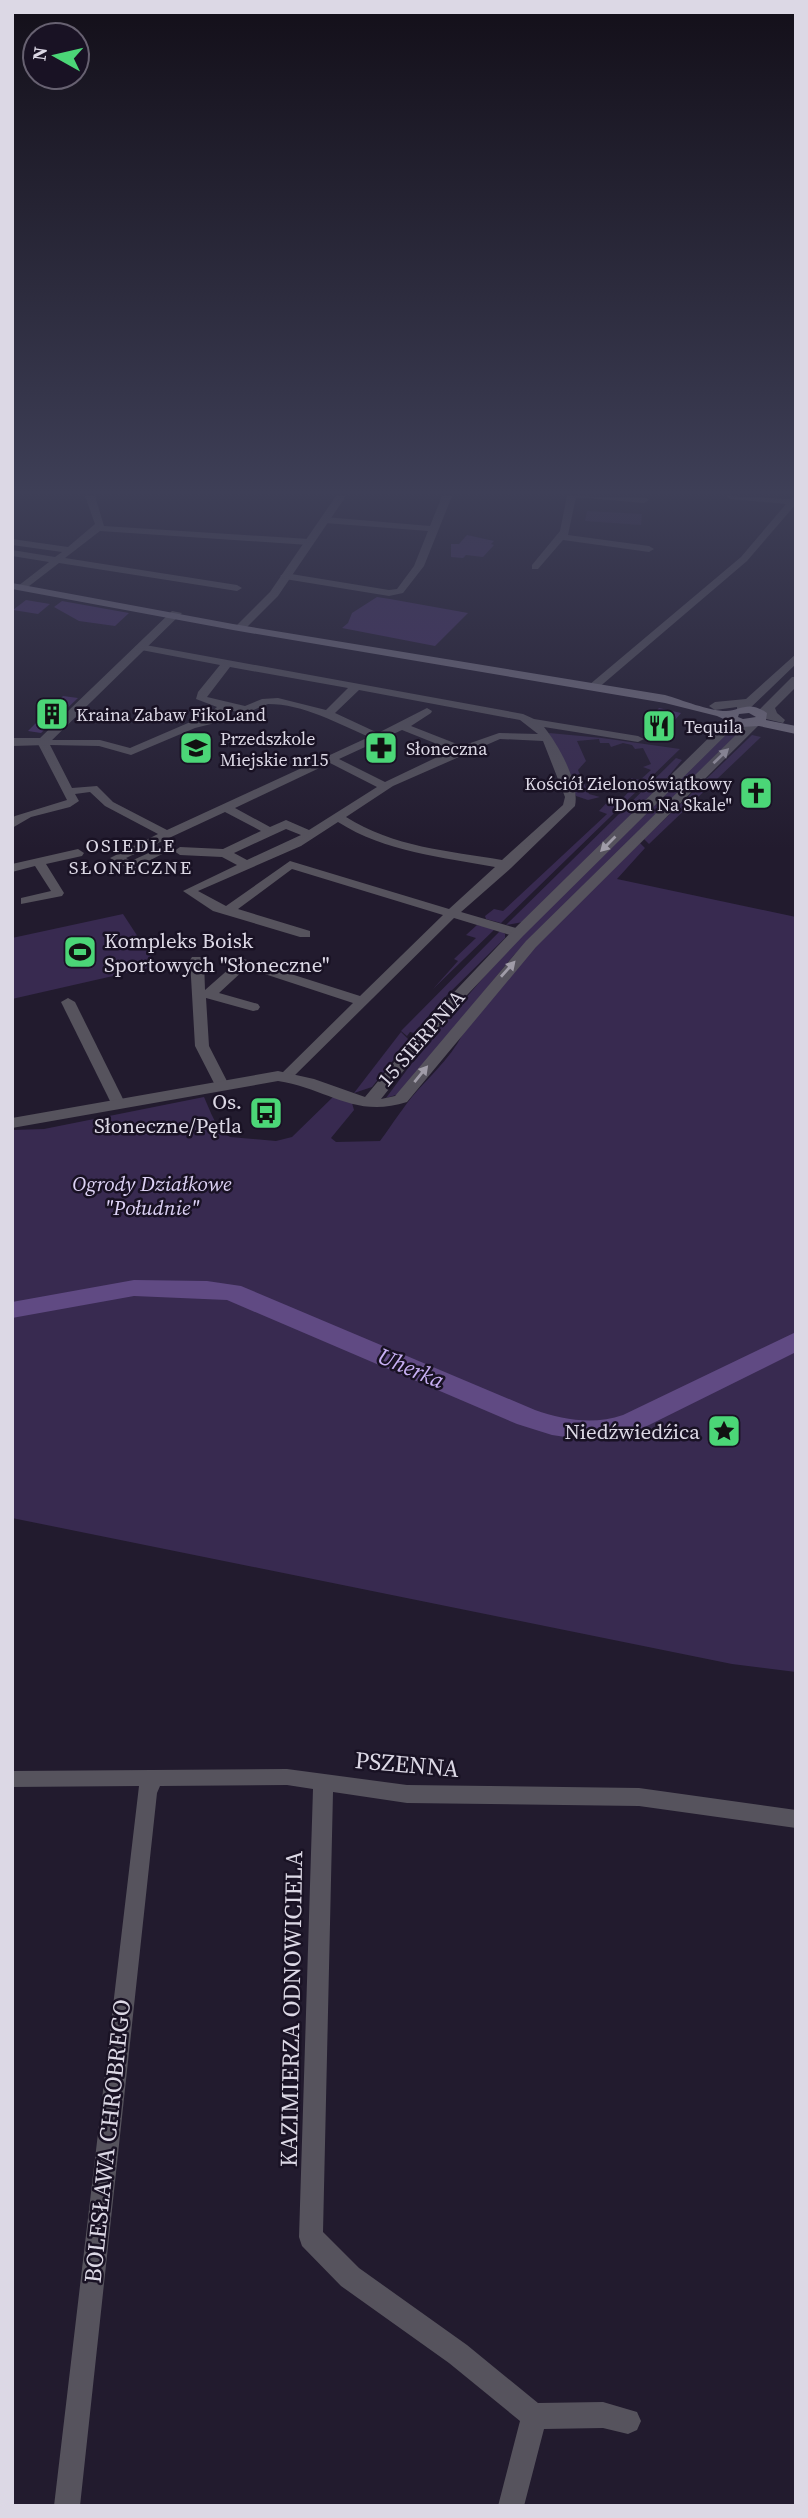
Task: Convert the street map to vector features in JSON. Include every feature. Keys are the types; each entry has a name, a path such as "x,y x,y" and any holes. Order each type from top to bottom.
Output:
{"main road":[{"path":"174,614 713,708 796,730"},
{"path":"777,723 796,724"}],"street":[{"path":"43,742 174,614"},
{"path":"239,625 250,614"},
{"path":"593,687 678,614"},
{"path":"140,647 357,686 535,722 638,738"},
{"name":"15 SIERPNIA","path":"368,1104 444,1011 518,933 796,657"},
{"path":"228,663 202,694 201,699 246,710 266,701 278,701 328,713 375,736"},
{"name":"15 SIERPNIA","path":"368,1104 392,1104 401,1100 485,995 531,944 796,680"},
{"path":"328,713 357,686"},
{"path":"12,742 100,743 131,752 192,725 207,722 225,706"},
{"path":"713,708 721,716 736,714"},
{"path":"164,850 131,866 116,858 327,758 402,726 427,711"},
{"path":"759,719 777,723"},
{"path":"286,1076 335,1035 362,1001 420,951 452,913 507,865 571,802 569,787 547,738 535,722"},
{"path":"402,726 462,750"},
{"path":"305,933 217,908 189,891 310,835 385,786 462,750 499,736 547,738"},
{"path":"12,824 27,813 69,804 73,800 43,742"},
{"path":"327,758 385,786"},
{"path":"69,792 93,788 109,804 166,834"},
{"path":"225,807 269,831"},
{"path":"338,817 356,831 413,847 507,865"},
{"path":"225,853 286,824 310,835"},
{"path":"180,851 225,853 247,865"},
{"path":"12,868 78,853"},
{"path":"266,857 518,933"},
{"path":"25,901 58,893 39,863"},
{"path":"228,911 289,864"},
{"path":"197,960 205,995 202,1046 222,1085"},
{"path":"205,995 244,963 362,1001"},
{"path":"205,995 253,1007"},
{"path":"68,1002 119,1105"},
{"path":"12,1123 286,1076 368,1104"},
{"name":"BOLESŁAWA CHROBREGO","path":"67,2506 118,2034 147,1793 153,1777"},
{"name":"PSZENNA","path":"12,1779 287,1777 407,1794 639,1797 796,1819"},
{"name":"KAZIMIERZA ODNOWICIELA","path":"323,1782 312,2237 350,2277 458,2354 534,2416"},
{"path":"511,2506 534,2416 603,2415 628,2421"}],"green space":[{"path":"729,729 739,732 514,955 399,1094 386,1098 423,1048 501,957"},
{"path":"549,733 602,738 680,749 501,923 486,919 485,916 494,909 503,911 607,814 599,811 612,797 622,799 634,786 626,784 632,778 640,780 651,770 643,767 651,764 643,748 635,749 632,745 623,743 611,747 609,743 600,743 599,739 577,741 586,761 578,770 589,794 600,797 588,800 576,796"},
{"path":"752,735 761,737 649,844 644,839"},
{"path":"676,758 682,760 663,783 523,922 506,925"},
{"name":"Ogrody Działkowe \"Południe\"","path":"640,843 645,848 617,879 796,917 796,1672 732,1664 12,1518 12,1130 44,1129 204,1097 217,1124 230,1137 276,1141 292,1137 334,1096 352,1103 354,1110 331,1138 336,1142 380,1141 412,1097 451,1052 467,1025 536,945"},
{"name":"Kompleks Boisk Sportowych \"Słoneczne\"","path":"123,914 157,966 12,999 12,938"},
{"path":"477,925 496,928 433,989 458,961 454,959 476,938 466,935"},
{"path":"501,930 505,938 443,999 414,1033 410,1032 407,1036 401,1031"},
{"path":"401,1032 409,1040 372,1087 354,1093"}],"building":[{"path":"66,614 128,614 115,626 79,621"},
{"path":"352,614 467,614 435,646 342,628 348,623"},
{"name":"Kraina Zabaw FikoLand","path":"63,696 78,698 41,733 28,731"},
{"path":"659,708 681,713 662,735 646,731 654,722 647,721"}],"waterway":[{"name":"Uherka","path":"12,1310 134,1288 232,1292 526,1417 579,1430 605,1429 632,1422 796,1341"}],"place":[{"name":"Kraina Zabaw FikoLand","path":"52,714"},
{"name":"Tequila","path":"659,726"},
{"name":"Przedszkole Miejskie nr15","path":"196,748"},
{"name":"Słoneczna","path":"381,748"},
{"name":"Kościół Zielonoświątkowy \"Dom Na Skale\"","path":"756,793"},
{"name":"Kompleks Boisk Sportowych \"Słoneczne\"","path":"80,952"},
{"name":"Os. Słoneczne/Pętla","path":"266,1113"},
{"name":"Niedźwiedźica","path":"724,1431"}],"district":[{"name":"OSIEDLE SŁONECZNE","path":"131,856"}]}
